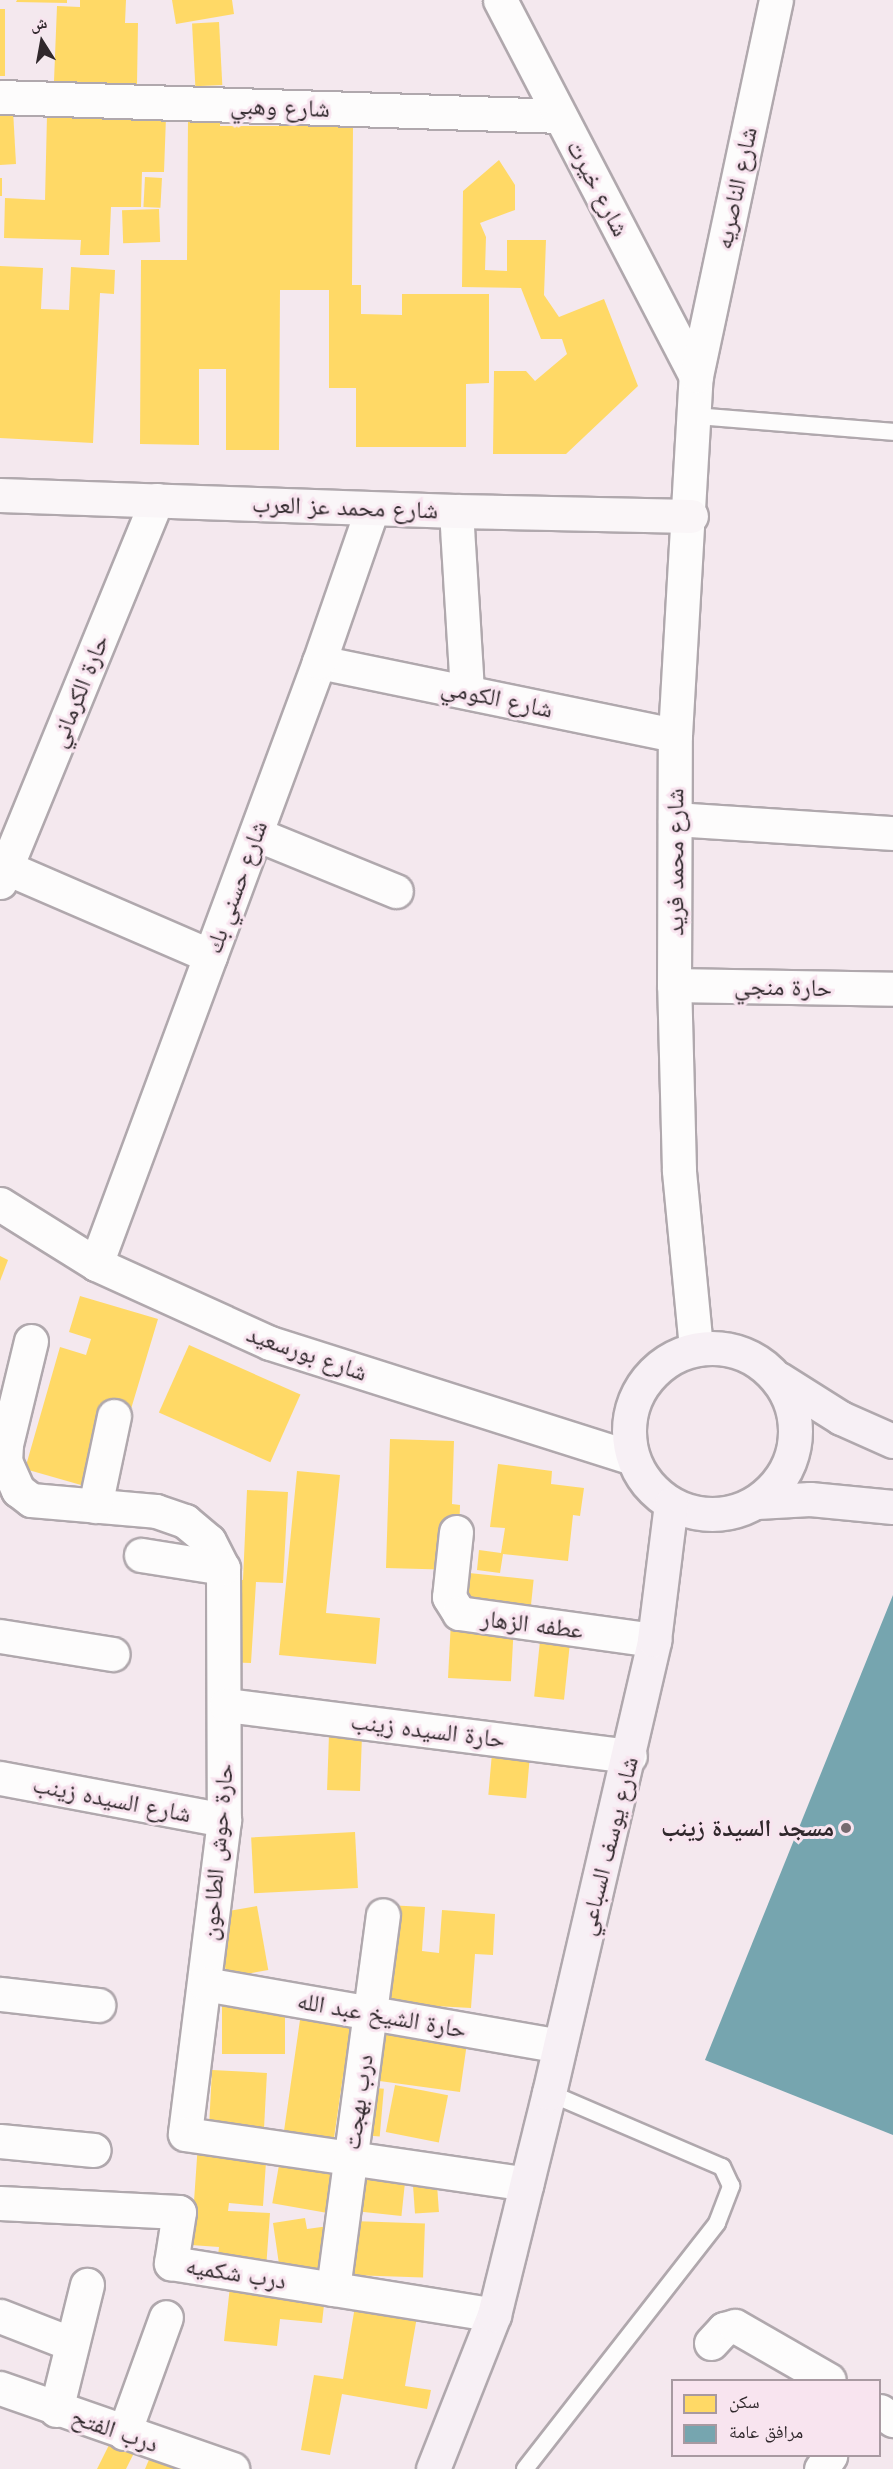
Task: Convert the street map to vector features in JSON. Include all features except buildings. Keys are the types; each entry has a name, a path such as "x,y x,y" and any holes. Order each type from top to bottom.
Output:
{"main road":[{"name":"شارع محمد عز العرب","path":"0,495 456,512 691,516"},
{"path":"893,1441 841,1418 740,1352 696,1348 669,1359 647,1377 633,1401 627,1430 632,1458 641,1476 671,1504 692,1512 714,1515 757,1502 810,1499 893,1507"},
{"path":"757,1502 782,1477 795,1444 793,1409 777,1377"},
{"name":"شارع يوسف السباعي","path":"433,2469 494,2315 549,2093 630,1756 654,1640 671,1504"}],"street":[{"name":"شارع خيرت","path":"500,0 696,376"},
{"name":"شارع الناصريه","path":"696,376 776,0"},
{"name":"شارع وهبي","path":"0,97 560,116"},
{"name":"شارع محمد فريد","path":"696,376 691,516 675,735 674,985 679,1170 696,1348"},
{"name":"حارة الكرماني","path":"2,871 157,501"},
{"name":"شارع حسني بك","path":"96,1264 319,662 372,508"},
{"path":"456,512 467,692"},
{"name":"شارع الكومي","path":"319,662 675,735"},
{"path":"675,819 893,832"},
{"path":"256,834 396,891"},
{"path":"2,871 210,956"},
{"name":"حارة منجي","path":"674,985 893,989"},
{"name":"شارع بورسعيد","path":"0,1204 96,1264 270,1343 632,1458"},
{"path":"31,1341 6,1444 9,1477 31,1500 156,1511 185,1521 209,1540 223,1568"},
{"path":"95,1506 114,1416"},
{"name":"عطفه الزهار","path":"456,1532 449,1596 459,1612 654,1640"},
{"path":"141,1555 223,1568"},
{"name":"حارة حوش الطاحون","path":"223,1568 226,1705 224,1820 186,2134 351,2158"},
{"path":"0,1636 113,1654"},
{"name":"حارة السيده زينب","path":"226,1705 630,1756"},
{"name":"شارع السيده زينب","path":"0,1778 224,1820"},
{"name":"درب بهجت","path":"333,2289 383,1915"},
{"name":"حارة الشيخ عبد الله","path":"205,1984 559,2046"},
{"path":"0,1994 98,2006"},
{"path":"0,2141 94,2150"},
{"path":"351,2158 526,2184"},
{"name":"درب شكميه","path":"0,2203 179,2212 171,2263 494,2315"},
{"path":"56,2410 87,2285"},
{"path":"0,2316 72,2344"},
{"path":"124,2433 166,2317"},
{"path":"711,2343 724,2329 735,2326 827,2379"},
{"name":"درب الفتح","path":"0,2388 56,2410 232,2469"},
{"path":"821,2469 830,2457"}],"lane":[{"path":"696,416 893,432"},
{"path":"525,2469 717,2223 731,2186 723,2167 549,2093"}],"place":[{"name":"مسجد السيدة زينب","path":"846,1828"}]}
